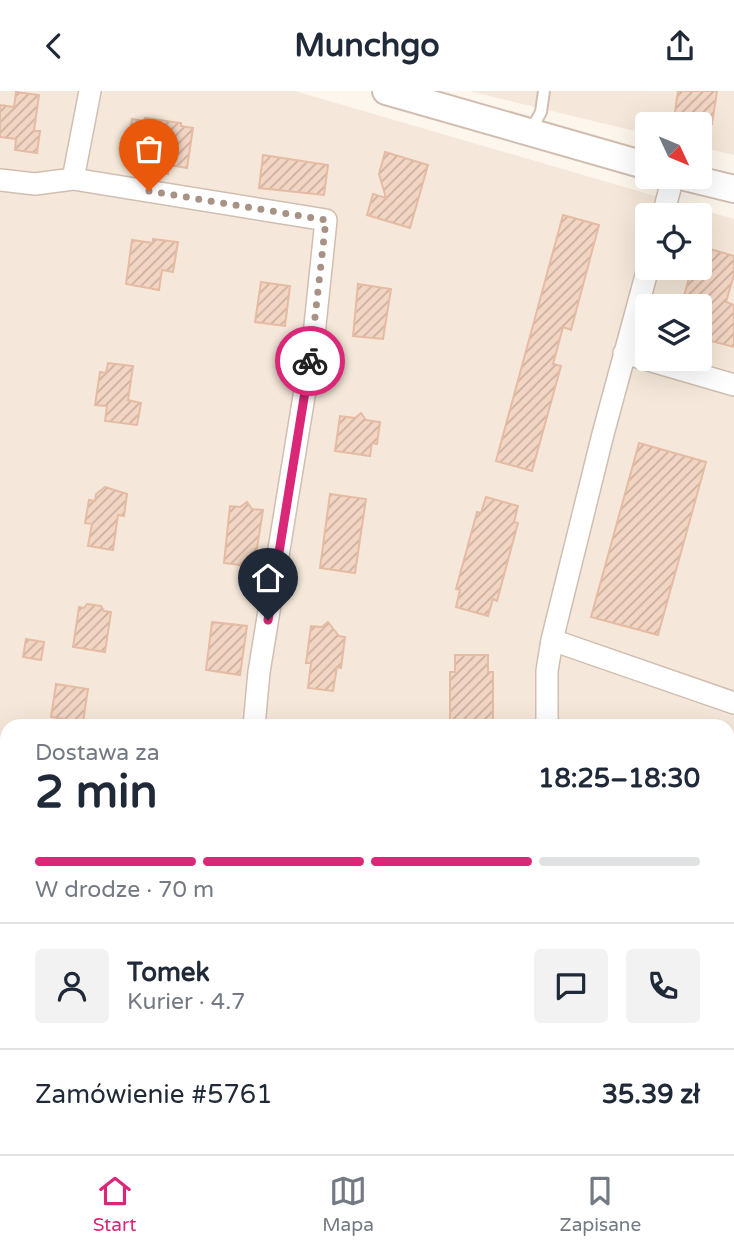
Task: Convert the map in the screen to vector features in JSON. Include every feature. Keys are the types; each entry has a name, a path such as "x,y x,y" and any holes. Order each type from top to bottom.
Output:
{"street":[{"path":"73,179 90,91"},
{"path":"386,91 635,162"},
{"path":"0,180 35,184 73,179 326,220 314,335 259,672 255,719"},
{"path":"712,184 734,189"},
{"path":"547,719 547,671 552,640 645,280"},
{"path":"624,353 734,385"},
{"path":"552,640 734,703"}],"lane":[{"path":"530,132 541,112 544,91"}],"shaded area":[{"path":"0,91 295,91 679,203 635,203 635,280 712,280 712,213 734,219 734,719 0,719"},
{"path":"469,91 734,91 734,155 712,150 712,112 635,112 635,131"}],"building":[{"path":"678,91 717,91 712,124 712,112 675,112"},
{"path":"16,92 39,95 34,131 40,131 37,153 15,150 16,139 0,137 0,105 14,107"},
{"path":"145,118 181,123 181,126 193,128 187,168 170,165 168,174 142,170 144,161 126,159 132,119 144,121"},
{"path":"385,152 428,165 410,228 367,215 373,194 386,198 379,174"},
{"path":"263,155 328,165 324,195 259,188"},
{"path":"563,215 599,225 571,330 563,327 553,364 561,366 532,471 496,461"},
{"path":"153,239 178,242 173,272 162,270 159,290 126,284 132,240 153,243"},
{"path":"712,250 734,256 734,275 726,302 734,305 734,347 712,341 712,294 684,294 689,280 712,280"},
{"path":"261,282 290,286 285,326 255,322"},
{"path":"358,284 391,289 383,339 353,336"},
{"path":"108,363 133,366 128,400 141,403 137,425 105,421 107,406 95,405 100,372 106,373"},
{"path":"361,413 366,420 380,422 377,444 372,443 370,456 335,451 340,416 355,418"},
{"path":"639,443 706,462 658,635 591,617"},
{"path":"105,487 127,494 124,516 118,515 113,550 88,546 92,524 85,523 89,500 95,501 96,494"},
{"path":"330,494 366,499 355,573 320,568"},
{"path":"486,497 518,506 514,522 518,523 497,601 493,599 488,616 456,607 460,590 456,589 477,512 481,513"},
{"path":"247,502 252,509 263,510 254,567 224,563 230,506 240,507"},
{"path":"87,604 101,606 104,611 111,612 105,652 73,647 79,607 84,608"},
{"path":"212,622 247,626 240,675 206,670"},
{"path":"328,622 339,636 345,637 341,668 337,667 333,691 308,688 311,663 306,663 311,626 322,627"},
{"path":"26,639 44,642 41,660 23,657"},
{"path":"455,655 488,655 488,672 493,672 493,719 450,719 450,672 455,672"},
{"path":"56,684 88,689 83,719 51,717"}],"way so far":[{"path":"149,191 326,220 310,361"}],"route":[{"path":"268,620 310,361"}]}
